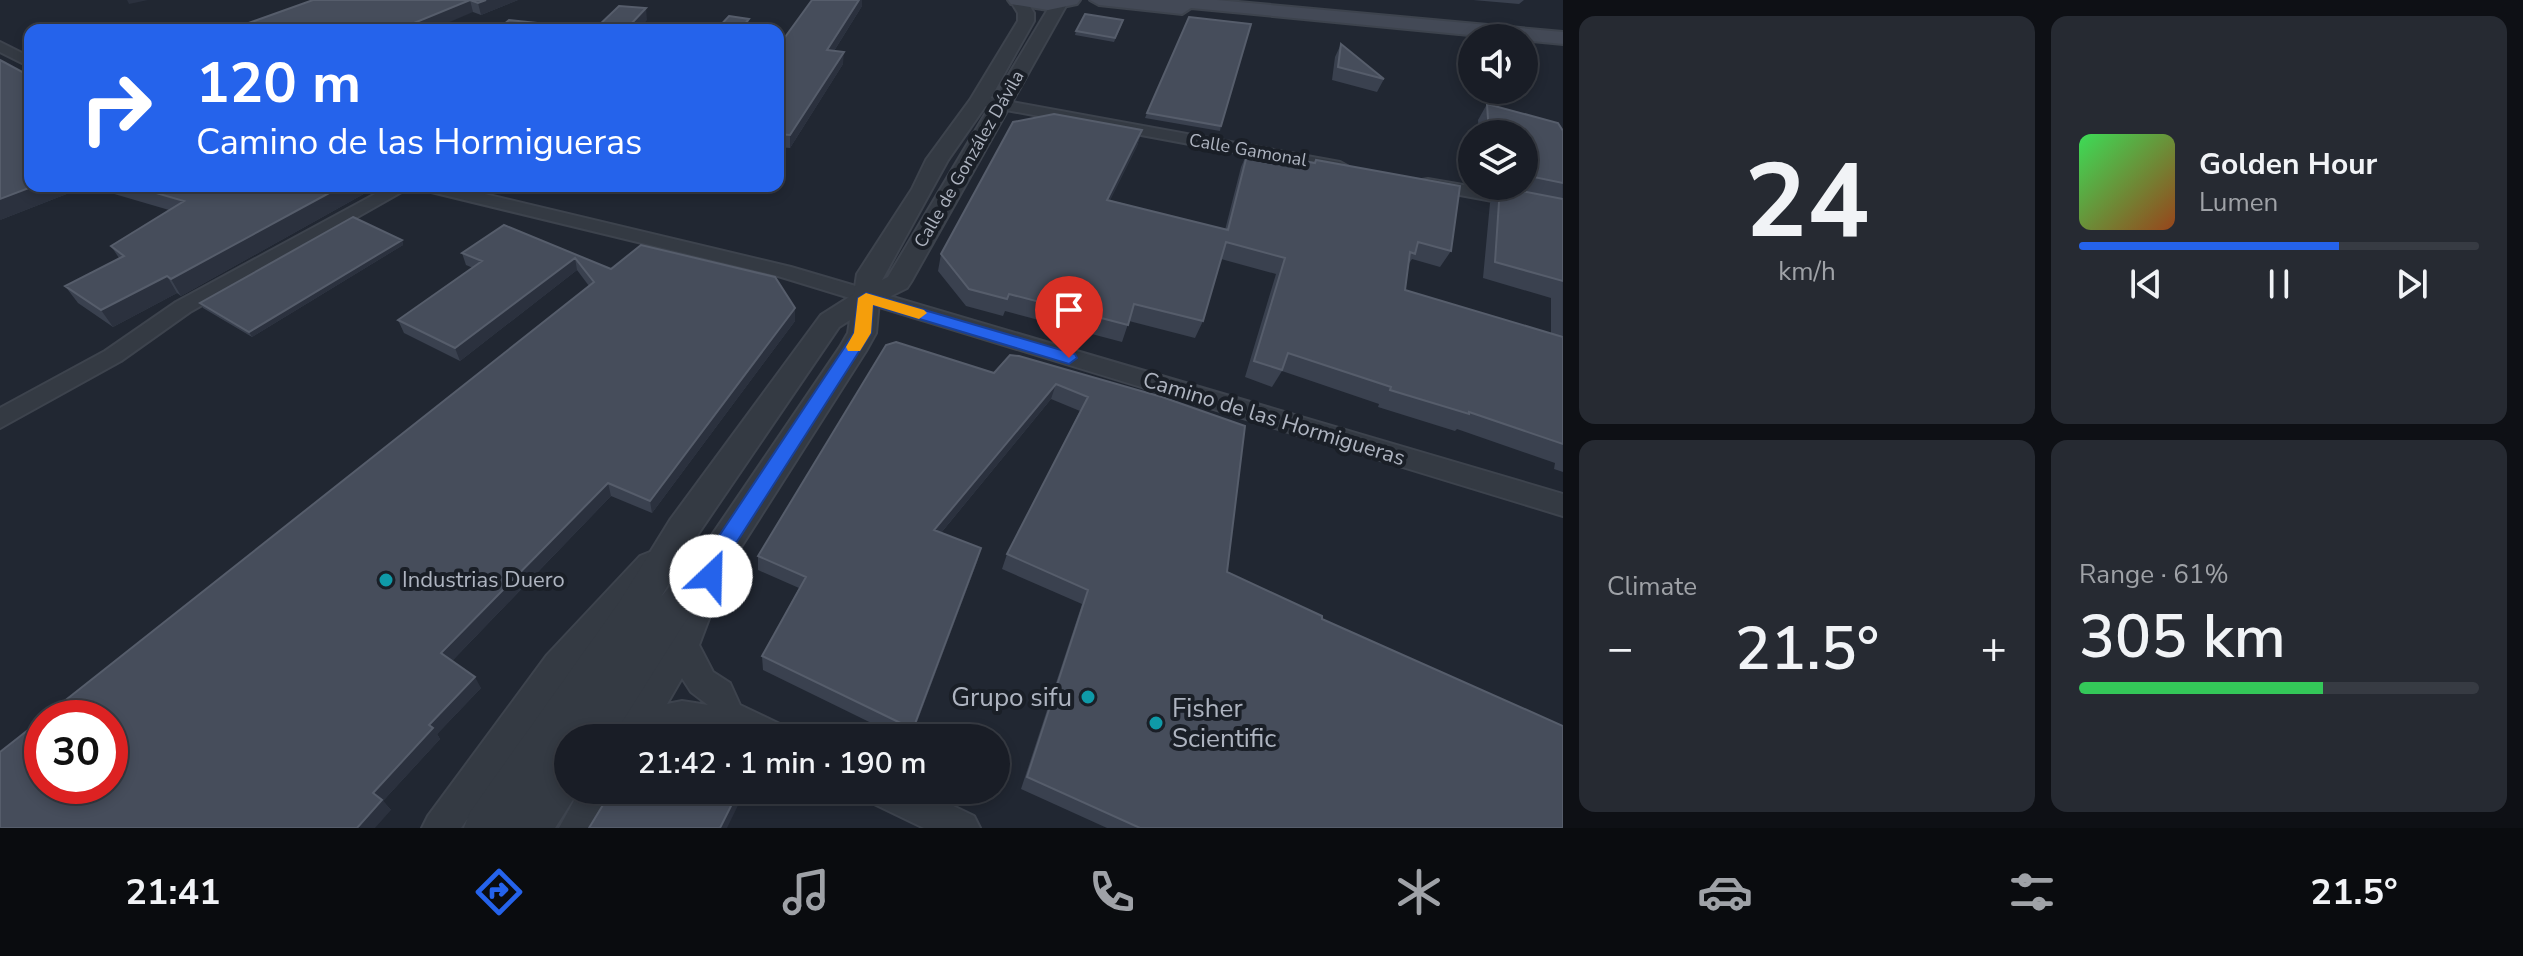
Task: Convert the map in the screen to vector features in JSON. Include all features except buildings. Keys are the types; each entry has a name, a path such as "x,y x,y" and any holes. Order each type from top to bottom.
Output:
{"main road":[{"path":"1017,0 1038,5 1065,2"},
{"path":"1099,0 1458,34"},
{"path":"1159,0 1563,41"},
{"path":"1538,40 1563,41"}],"street":[{"name":"Calle de González Dávila","path":"990,103 1026,21 1026,13 1017,0"},
{"name":"Calle de González Dávila","path":"597,724 672,611 722,548 862,333 870,274 923,189 937,160 990,103 1065,2"},
{"path":"0,46 24,60"},
{"name":"Calle Gamonal","path":"990,103 1352,170"},
{"path":"1413,181 1563,208"},
{"path":"0,419 113,356 183,307 392,192"},
{"name":"Camino de las Hormigueras","path":"454,192 784,271 1563,505"},
{"path":"486,828 633,612 682,530 830,321 866,298"},
{"path":"440,828 558,665 682,530"},
{"path":"638,724 684,645 722,548"},
{"path":"684,645 690,664 702,682 719,694 729,716"},
{"path":"652,724 682,717 701,722 729,716 745,724"},
{"path":"530,828 554,791"},
{"path":"577,828 591,804"},
{"path":"911,804 962,828"}],"slow traffic":[{"path":"854,347 862,333 866,298 919,313"}],"place":[{"name":"Industrias Duero","path":"386,580"},
{"name":"Grupo sifu","path":"1088,697"},
{"name":"Fisher Scientific","path":"1156,723"}],"route":[{"path":"711,576 722,548 852,351 862,333 866,298 1069,358"}]}
